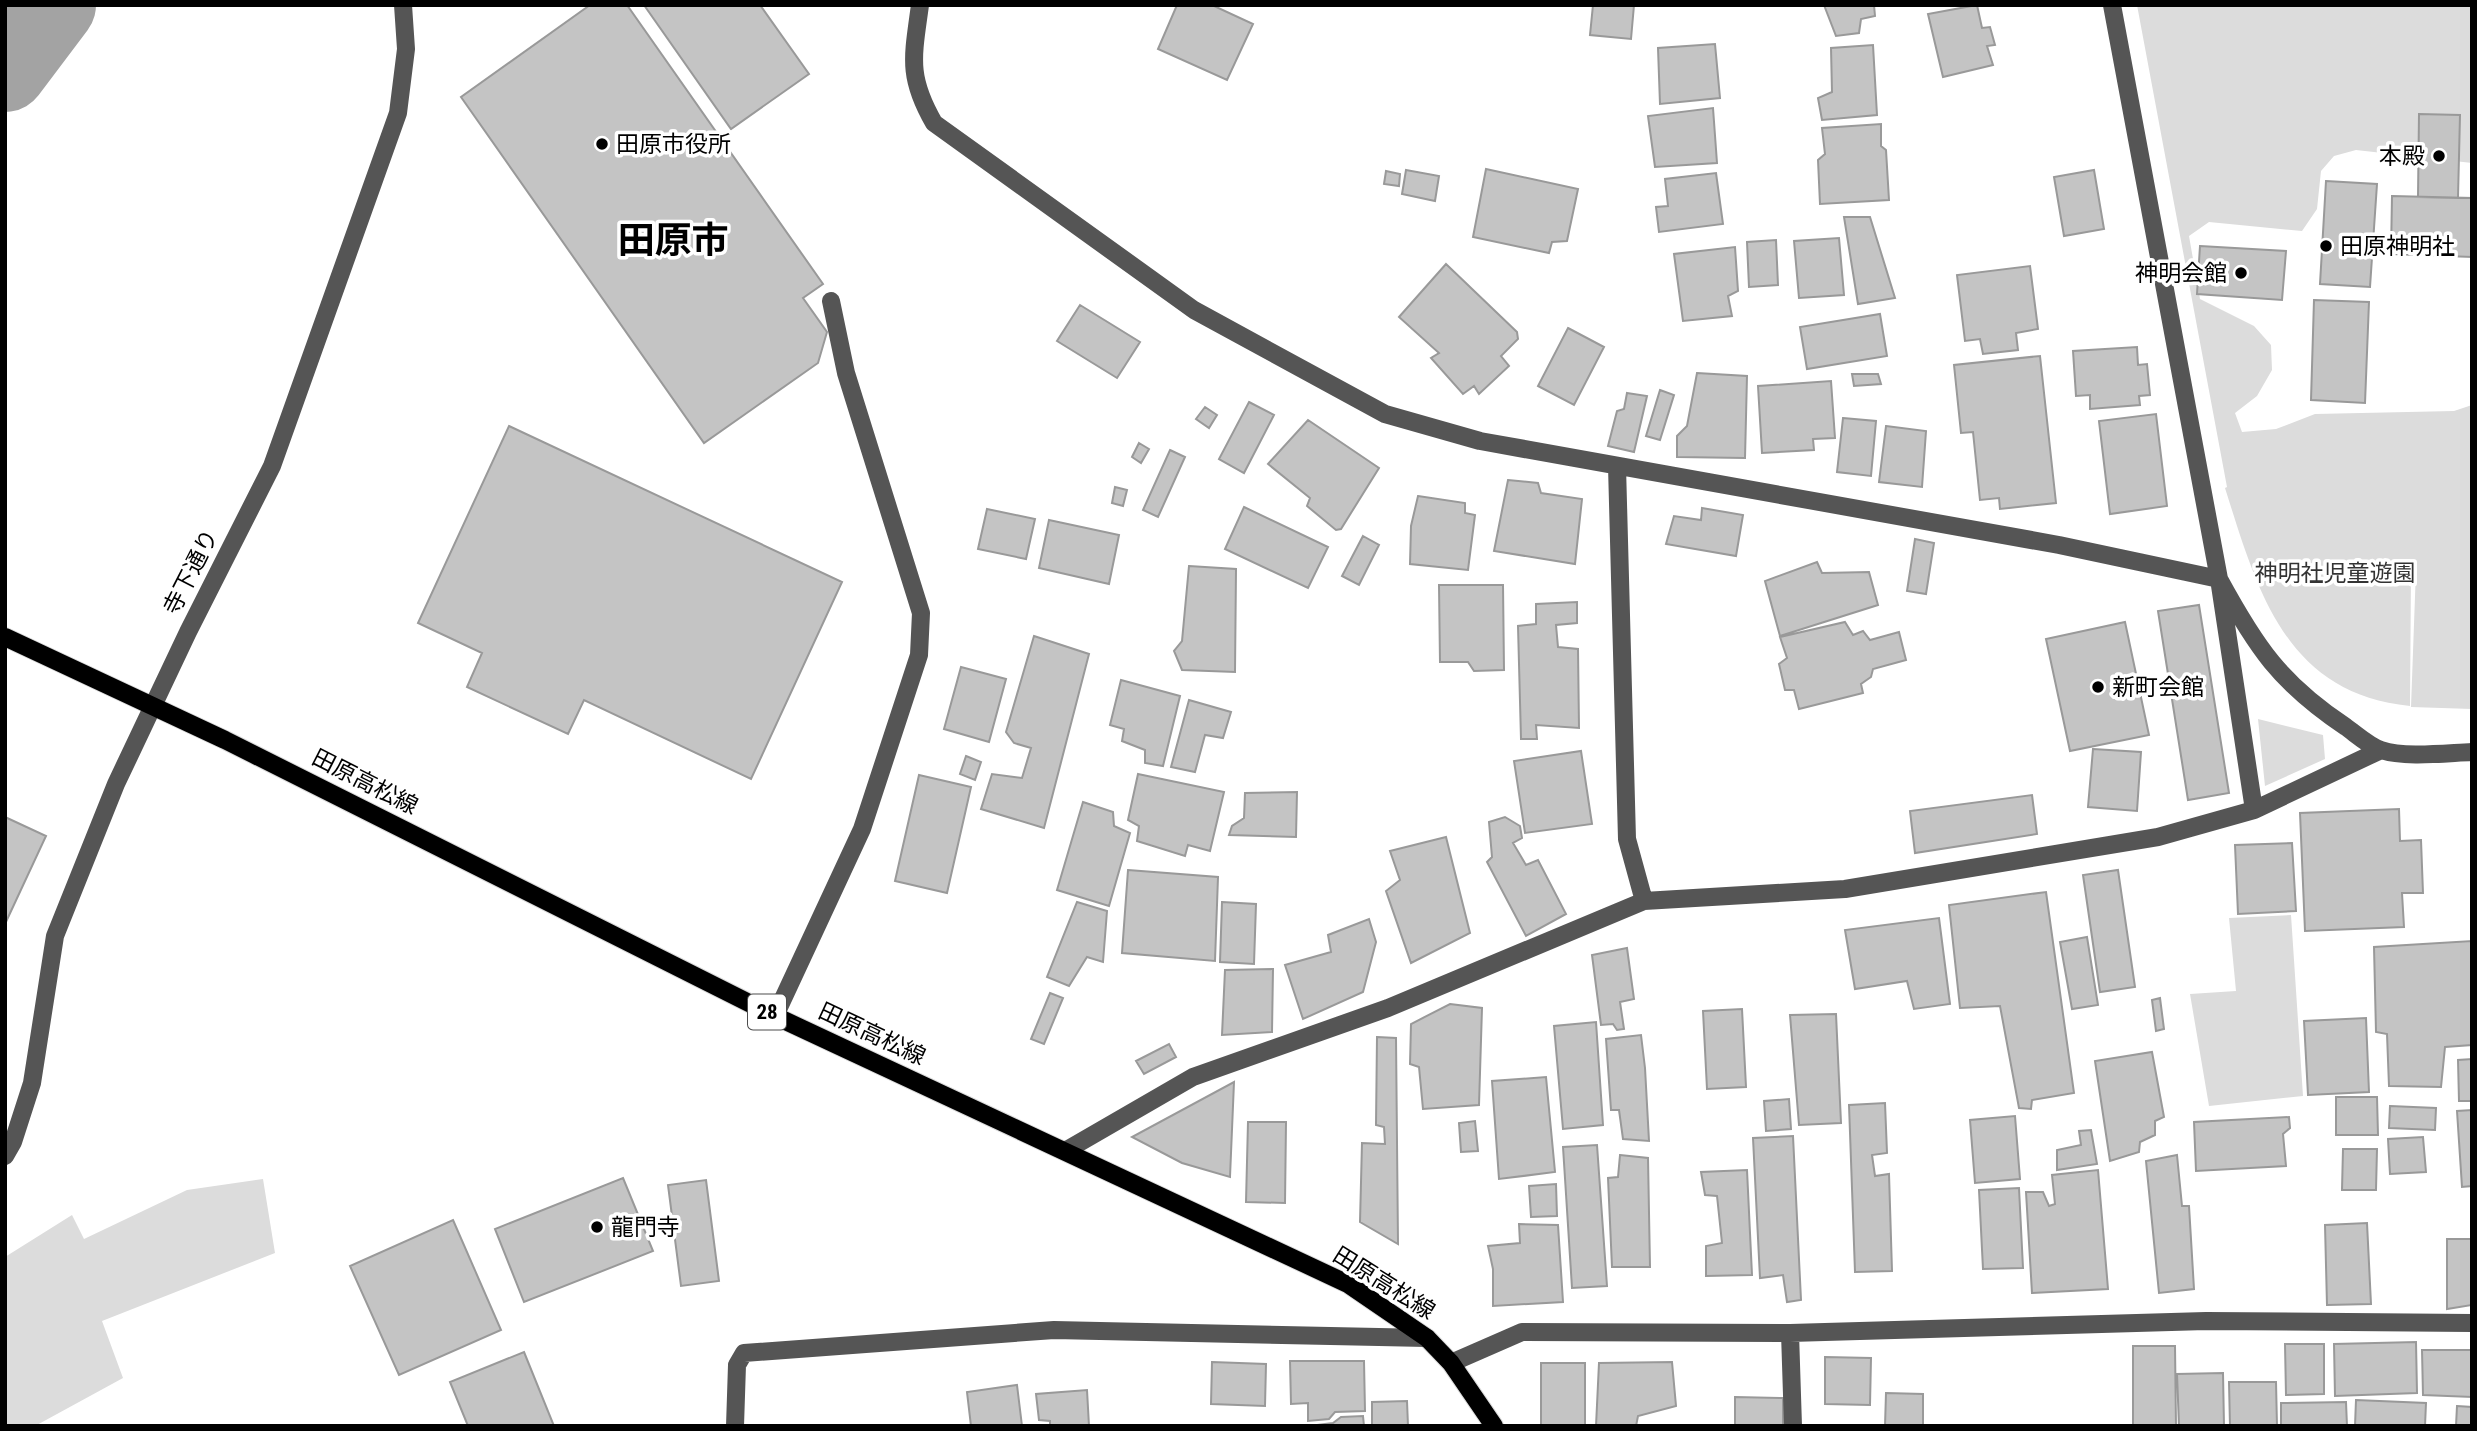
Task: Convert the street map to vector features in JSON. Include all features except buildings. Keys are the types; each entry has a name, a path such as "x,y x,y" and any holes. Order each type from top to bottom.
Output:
{"main road":[{"name":"田原高松線","path":"5,637 154,706 775,1016 1348,1284 1427,1338 1451,1363 1494,1426"}],"street":[{"name":"寺下通り","path":"5,1156 13,1142 32,1083 55,936 116,784 188,632 272,467 398,113 406,49 403,5"},
{"path":"920,5 912,68 919,96 934,123 1194,310 1385,414 1480,440 2059,545 2218,579 2252,640 2282,676 2316,707 2381,750 2416,753 2472,752"},
{"path":"2112,5 2218,579 2254,810"},
{"path":"775,1016 862,828 919,655 923,629 921,613 846,373 831,302"},
{"path":"1617,466 1627,839 1644,901"},
{"path":"1065,1151 1193,1077 1388,1008 1644,901 1845,889 2158,837 2254,810 2381,750"},
{"path":"1451,1363 1522,1332 1790,1333 2206,1321 2472,1323"},
{"path":"735,1426 737,1365 744,1353 1054,1330 1427,1338"},
{"path":"1790,1333 1793,1426"}],"green space":[{"name":"田原神明社","path":"2137,5 2472,5 2472,163 2356,150 2334,156 2321,171 2317,209 2302,231 2209,222 2189,236 2200,299 2254,326 2271,345 2272,370 2257,396 2235,413 2242,432 2276,429 2315,414 2454,411 2472,405 2472,709 2411,707 2416,569 2411,570 2410,706 2367,697 2333,681 2305,658 2283,630 2265,598 2250,563 2225,488 2227,487"},
{"path":"2258,719 2323,735 2325,759 2265,786"},
{"path":"2291,915 2303,1096 2209,1106 2190,994 2236,991 2229,918"},
{"path":"263,1179 275,1253 102,1321 123,1378 35,1426 5,1426 5,1257 72,1215 84,1239 187,1190"}],"waterway":[{"path":"5,70 54,5"}],"place":[{"name":"田原市役所","path":"602,144"},
{"name":"本殿","path":"2439,156"},
{"name":"田原神明社","path":"2326,246"},
{"name":"神明会館","path":"2241,273"},
{"name":"新町会館","path":"2098,687"},
{"name":"龍門寺","path":"597,1227"}],"district":[{"name":"田原市","path":"673,240"}],"park label":[{"name":"神明社児童遊園","path":"2335,573"}]}
